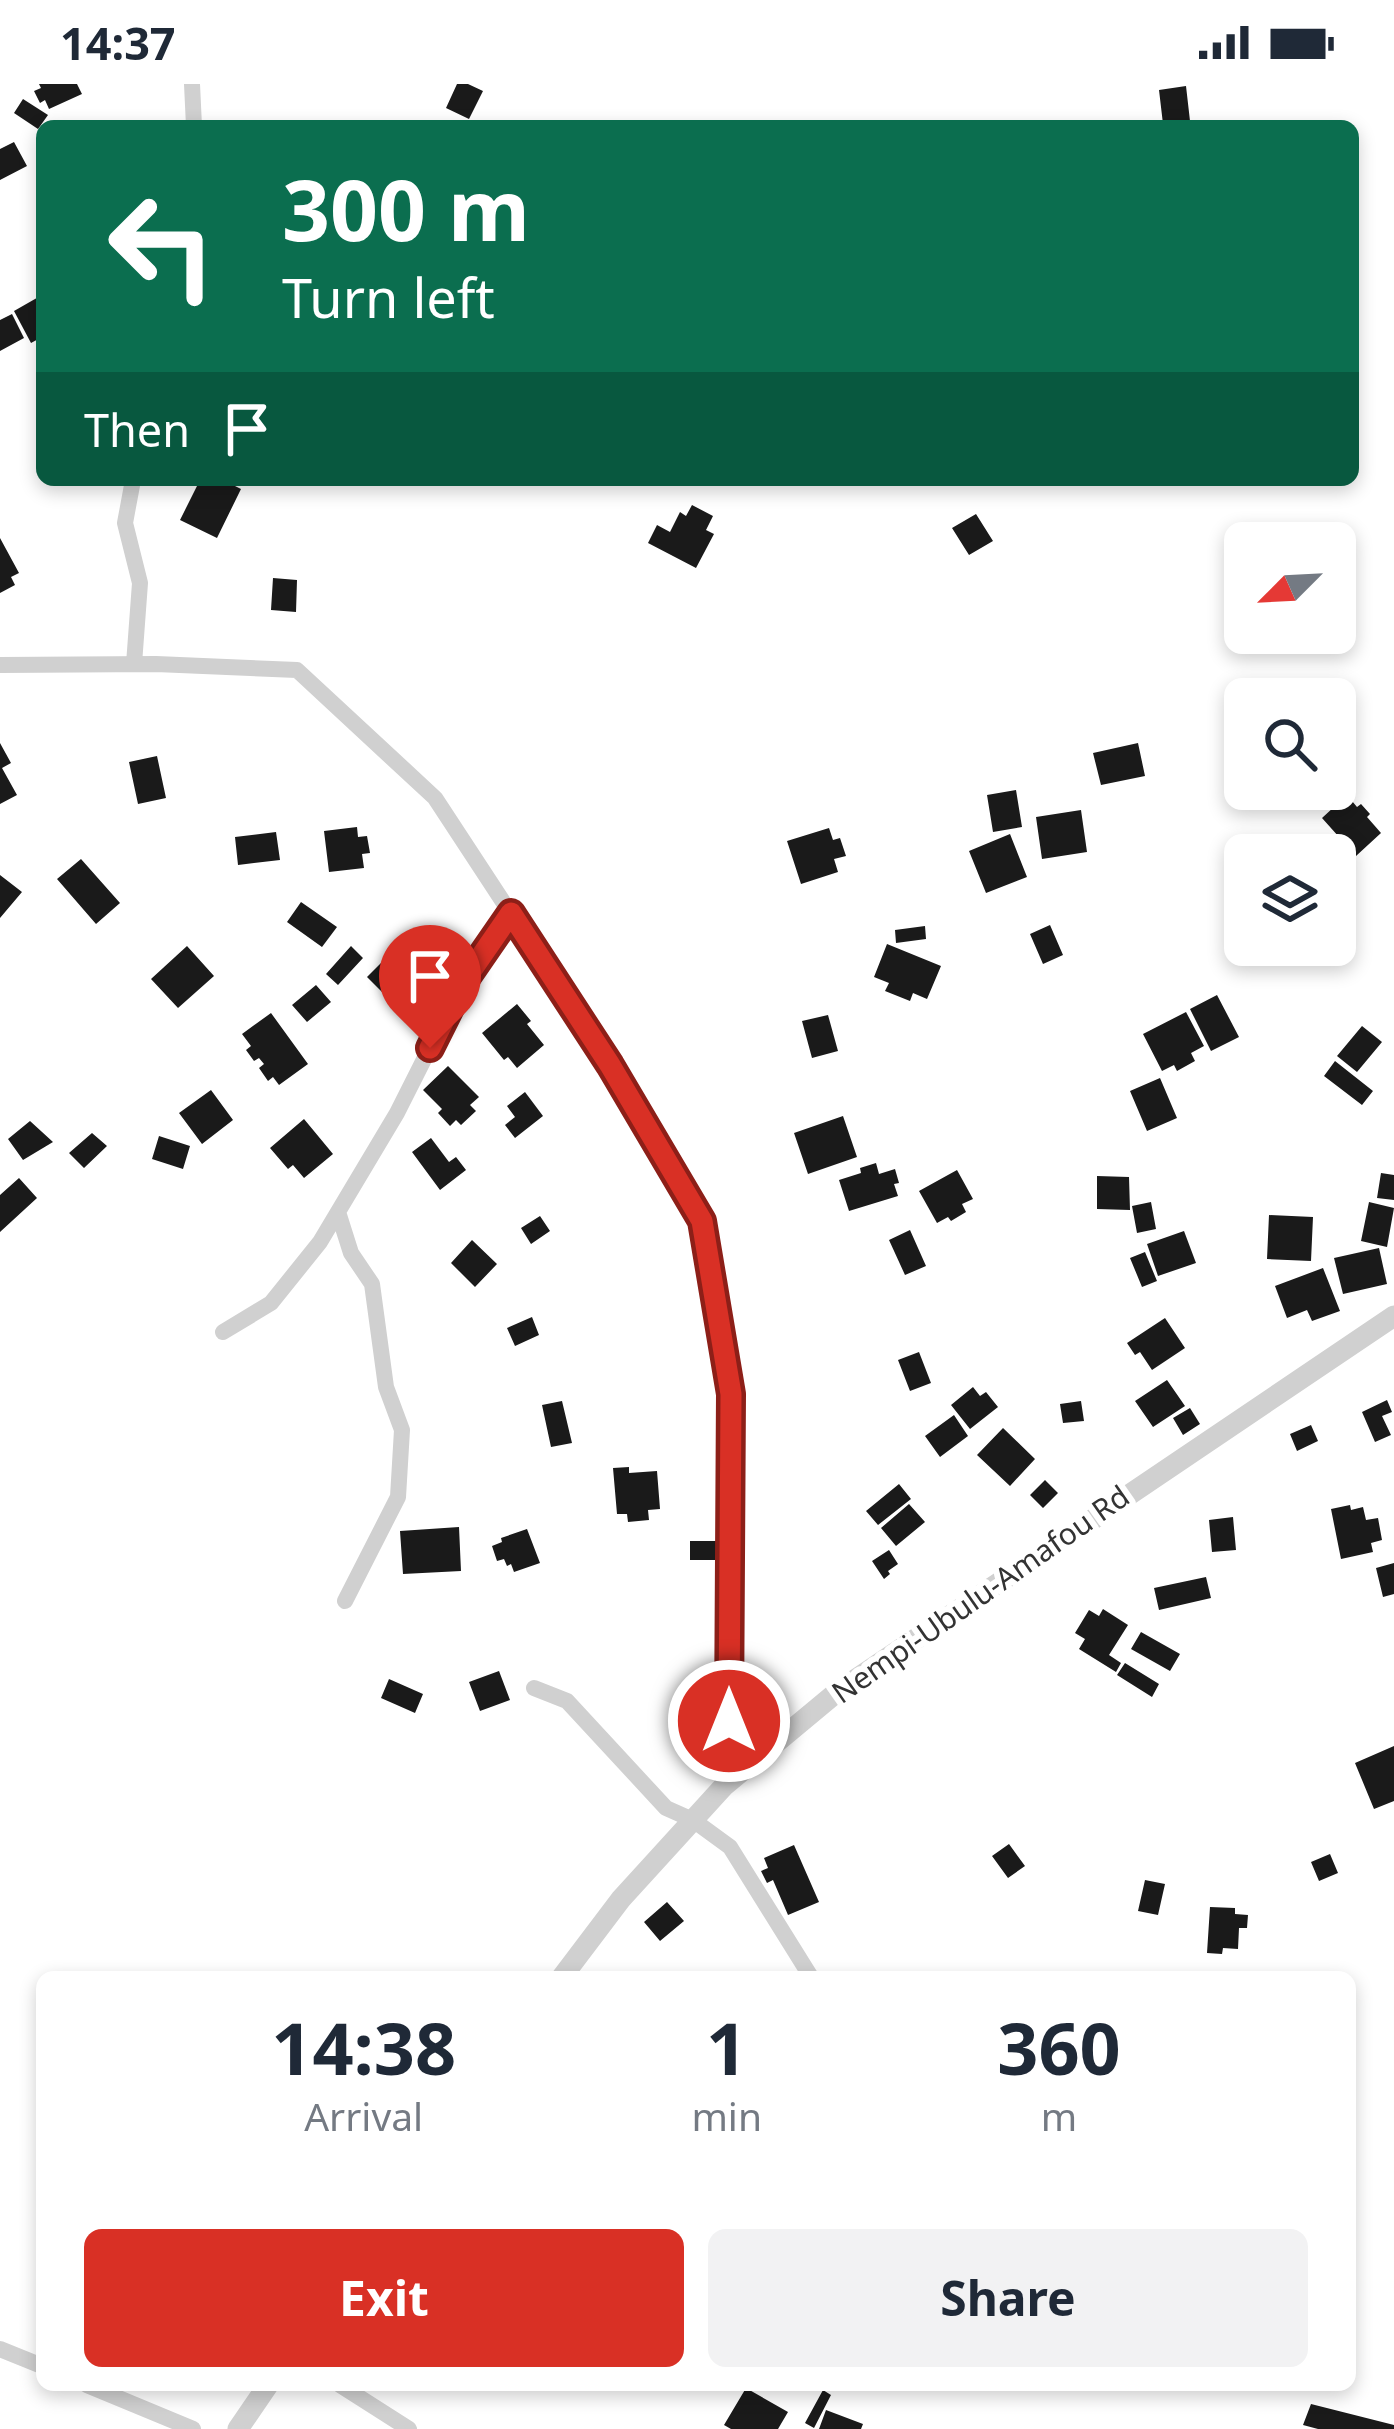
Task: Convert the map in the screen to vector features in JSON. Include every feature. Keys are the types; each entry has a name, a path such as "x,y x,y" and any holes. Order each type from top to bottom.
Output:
{"street":[{"path":"192,84 194,120"},
{"path":"132,486 124,523 140,583 134,664"},
{"path":"0,665 297,670 435,798 610,1065 702,1221 731,1394 729,1721 724,1786"},
{"path":"224,1332 271,1303 320,1242 397,1113 462,984 511,913"},
{"path":"338,1211 351,1253 372,1284 386,1387 403,1430 398,1497 345,1601"},
{"name":"Nempi-Ubulu-Amafou Rd","path":"567,1971 621,1899 724,1786 837,1692 1394,1316"},
{"path":"534,1688 567,1702 666,1808 693,1820 730,1847 807,1971"},
{"path":"0,2349 36,2364"},
{"path":"101,2391 193,2429"},
{"path":"238,2429 264,2391"},
{"path":"349,2391 409,2429"}],"building":[{"path":"39,84 77,84 82,94 49,109 34,91 41,88"},
{"path":"457,84 483,91 469,119 446,108"},
{"path":"1186,86 1190,120 1163,120 1159,90"},
{"path":"23,99 48,115 36,120 36,128 14,113"},
{"path":"14,142 27,166 0,180 0,149"},
{"path":"36,298 36,340 31,343 14,311"},
{"path":"12,314 24,338 0,351 0,320"},
{"path":"197,486 241,489 217,538 180,520"},
{"path":"692,505 713,516 706,530 714,534 696,568 648,543 657,525 670,532 680,512 686,516"},
{"path":"976,514 993,541 969,555 952,528"},
{"path":"0,538 19,573 11,577 15,585 0,593"},
{"path":"273,578 297,580 296,612 271,610"},
{"path":"0,743 11,763 2,768 17,795 0,804"},
{"path":"1138,743 1145,776 1101,785 1093,753"},
{"path":"157,756 166,798 138,804 129,762"},
{"path":"1016,790 1022,827 993,832 987,795"},
{"path":"1361,804 1381,833 1356,856 1356,834 1336,834 1322,818 1331,810 1356,810"},
{"path":"1081,810 1087,852 1042,859 1036,817"},
{"path":"357,827 358,837 367,836 370,853 362,854 364,868 329,872 324,831"},
{"path":"829,828 833,840 840,838 846,856 834,859 838,872 801,884 787,841"},
{"path":"276,832 280,860 238,865 235,837"},
{"path":"1010,834 1027,877 986,893 969,851"},
{"path":"81,859 120,903 96,924 57,879"},
{"path":"0,875 22,892 0,918"},
{"path":"301,902 337,927 322,947 287,922"},
{"path":"1050,925 1063,955 1043,964 1030,934"},
{"path":"925,926 926,939 896,943 895,930"},
{"path":"887,944 941,966 927,999 913,993 910,1001 885,991 889,983 874,977"},
{"path":"187,946 214,976 178,1008 151,979"},
{"path":"351,946 363,958 338,985 326,974"},
{"path":"387,957 409,980 390,1000 367,977"},
{"path":"316,985 331,1002 307,1022 292,1005"},
{"path":"1217,995 1239,1037 1211,1051 1190,1009"},
{"path":"517,1004 544,1045 517,1068 482,1033"},
{"path":"1186,1012 1204,1046 1191,1053 1195,1061 1177,1071 1174,1065 1162,1071 1143,1034"},
{"path":"271,1013 308,1064 279,1085 273,1077 268,1081 259,1068 264,1064 259,1058 254,1061 242,1034"},
{"path":"828,1015 838,1051 812,1058 802,1021"},
{"path":"1362,1026 1382,1042 1357,1072 1337,1056"},
{"path":"1335,1061 1373,1091 1362,1105 1324,1076"},
{"path":"448,1066 479,1097 470,1105 476,1111 461,1125 456,1120 450,1126 438,1113 442,1109 423,1090"},
{"path":"1160,1078 1177,1118 1147,1131 1130,1091"},
{"path":"211,1090 233,1120 202,1144 179,1113"},
{"path":"525,1092 543,1116 515,1138 505,1125 515,1117 507,1106"},
{"path":"843,1116 857,1157 808,1174 794,1133"},
{"path":"304,1119 333,1154 304,1178 293,1165 288,1169 270,1148"},
{"path":"30,1121 53,1142 23,1160 8,1139"},
{"path":"92,1133 107,1146 84,1168 69,1153"},
{"path":"159,1136 190,1146 183,1169 152,1159"},
{"path":"431,1138 449,1162 456,1157 466,1170 440,1190 412,1152"},
{"path":"876,1163 879,1174 895,1169 898,1196 849,1211 839,1180"},
{"path":"957,1170 973,1199 962,1204 966,1212 937,1223 919,1191"},
{"path":"1381,1173 1394,1175 1394,1200 1377,1198"},
{"path":"1097,1176 1129,1177 1130,1210 1097,1209"},
{"path":"19,1178 37,1198 0,1232 0,1195"},
{"path":"1151,1202 1156,1229 1137,1233 1132,1206"},
{"path":"1369,1202 1394,1208 1387,1247 1361,1241"},
{"path":"1269,1215 1313,1217 1311,1261 1267,1259"},
{"path":"540,1216 550,1231 531,1244 521,1228"},
{"path":"910,1230 926,1266 905,1275 889,1240"},
{"path":"1184,1231 1196,1263 1158,1276 1147,1244"},
{"path":"472,1240 497,1264 475,1287 451,1263"},
{"path":"1379,1248 1387,1284 1343,1294 1334,1258"},
{"path":"1145,1252 1157,1281 1142,1287 1130,1258"},
{"path":"1323,1268 1340,1311 1312,1321 1307,1310 1287,1318 1275,1286"},
{"path":"532,1317 539,1335 515,1346 507,1328"},
{"path":"1165,1318 1185,1348 1152,1370 1127,1343"},
{"path":"919,1352 931,1383 910,1391 898,1360"},
{"path":"1167,1380 1185,1406 1153,1427 1135,1401"},
{"path":"973,1387 980,1396 986,1392 998,1407 970,1429 951,1405"},
{"path":"1387,1400 1392,1412 1382,1416 1391,1435 1375,1442 1362,1412"},
{"path":"562,1401 572,1443 551,1447 542,1405"},
{"path":"1081,1401 1084,1421 1063,1423 1060,1404"},
{"path":"1190,1408 1200,1424 1183,1435 1173,1418"},
{"path":"954,1415 968,1436 940,1457 925,1436"},
{"path":"1311,1425 1318,1441 1297,1451 1290,1434"},
{"path":"1003,1428 1035,1459 1010,1486 977,1455"},
{"path":"629,1467 629,1473 657,1471 660,1509 648,1510 649,1520 628,1522 627,1514 617,1514 613,1468"},
{"path":"1045,1480 1058,1493 1043,1508 1030,1495"},
{"path":"899,1484 911,1499 878,1525 866,1511"},
{"path":"909,1504 925,1522 896,1546 881,1528"},
{"path":"1350,1505 1351,1510 1363,1507 1366,1520 1378,1518 1382,1540 1371,1543 1373,1552 1341,1559 1331,1509"},
{"path":"1233,1517 1236,1550 1212,1552 1209,1520"},
{"path":"459,1527 461,1571 403,1574 400,1531"},
{"path":"527,1529 540,1563 514,1572 504,1559 497,1561 492,1546"},
{"path":"690,1541 717,1541 717,1560 690,1560"},
{"path":"889,1550 898,1564 884,1579 872,1561"},
{"path":"1394,1563 1394,1594 1383,1597 1376,1568"},
{"path":"1206,1577 1211,1598 1159,1610 1154,1588"},
{"path":"1103,1609 1128,1625 1109,1655 1121,1663 1116,1672 1079,1649 1085,1639 1075,1633 1089,1610 1099,1616"},
{"path":"1141,1632 1180,1654 1170,1671 1131,1649"},
{"path":"1125,1663 1159,1684 1152,1697 1117,1675"},
{"path":"499,1671 510,1700 480,1711 469,1682"},
{"path":"389,1679 423,1694 415,1713 381,1698"},
{"path":"1394,1746 1394,1801 1374,1809 1355,1763"},
{"path":"1009,1844 1025,1866 1008,1878 992,1856"},
{"path":"794,1845 819,1902 788,1915 773,1880 767,1883 761,1871 768,1868 764,1858"},
{"path":"1330,1854 1338,1873 1319,1881 1311,1862"},
{"path":"1145,1880 1165,1884 1158,1915 1138,1911"},
{"path":"667,1902 684,1921 660,1941 644,1922"},
{"path":"1210,1907 1235,1908 1235,1914 1248,1915 1247,1928 1239,1928 1238,1949 1207,1953"},
{"path":"744,2391 788,2412 778,2429 724,2425"},
{"path":"822,2391 831,2395 814,2428 805,2423"},
{"path":"1311,2404 1394,2425 1394,2429 1303,2425"},
{"path":"826,2410 863,2424 861,2429 819,2429"}],"route":[{"path":"430,1048 462,984 511,913 610,1065 702,1221 731,1394 729,1721"}]}
